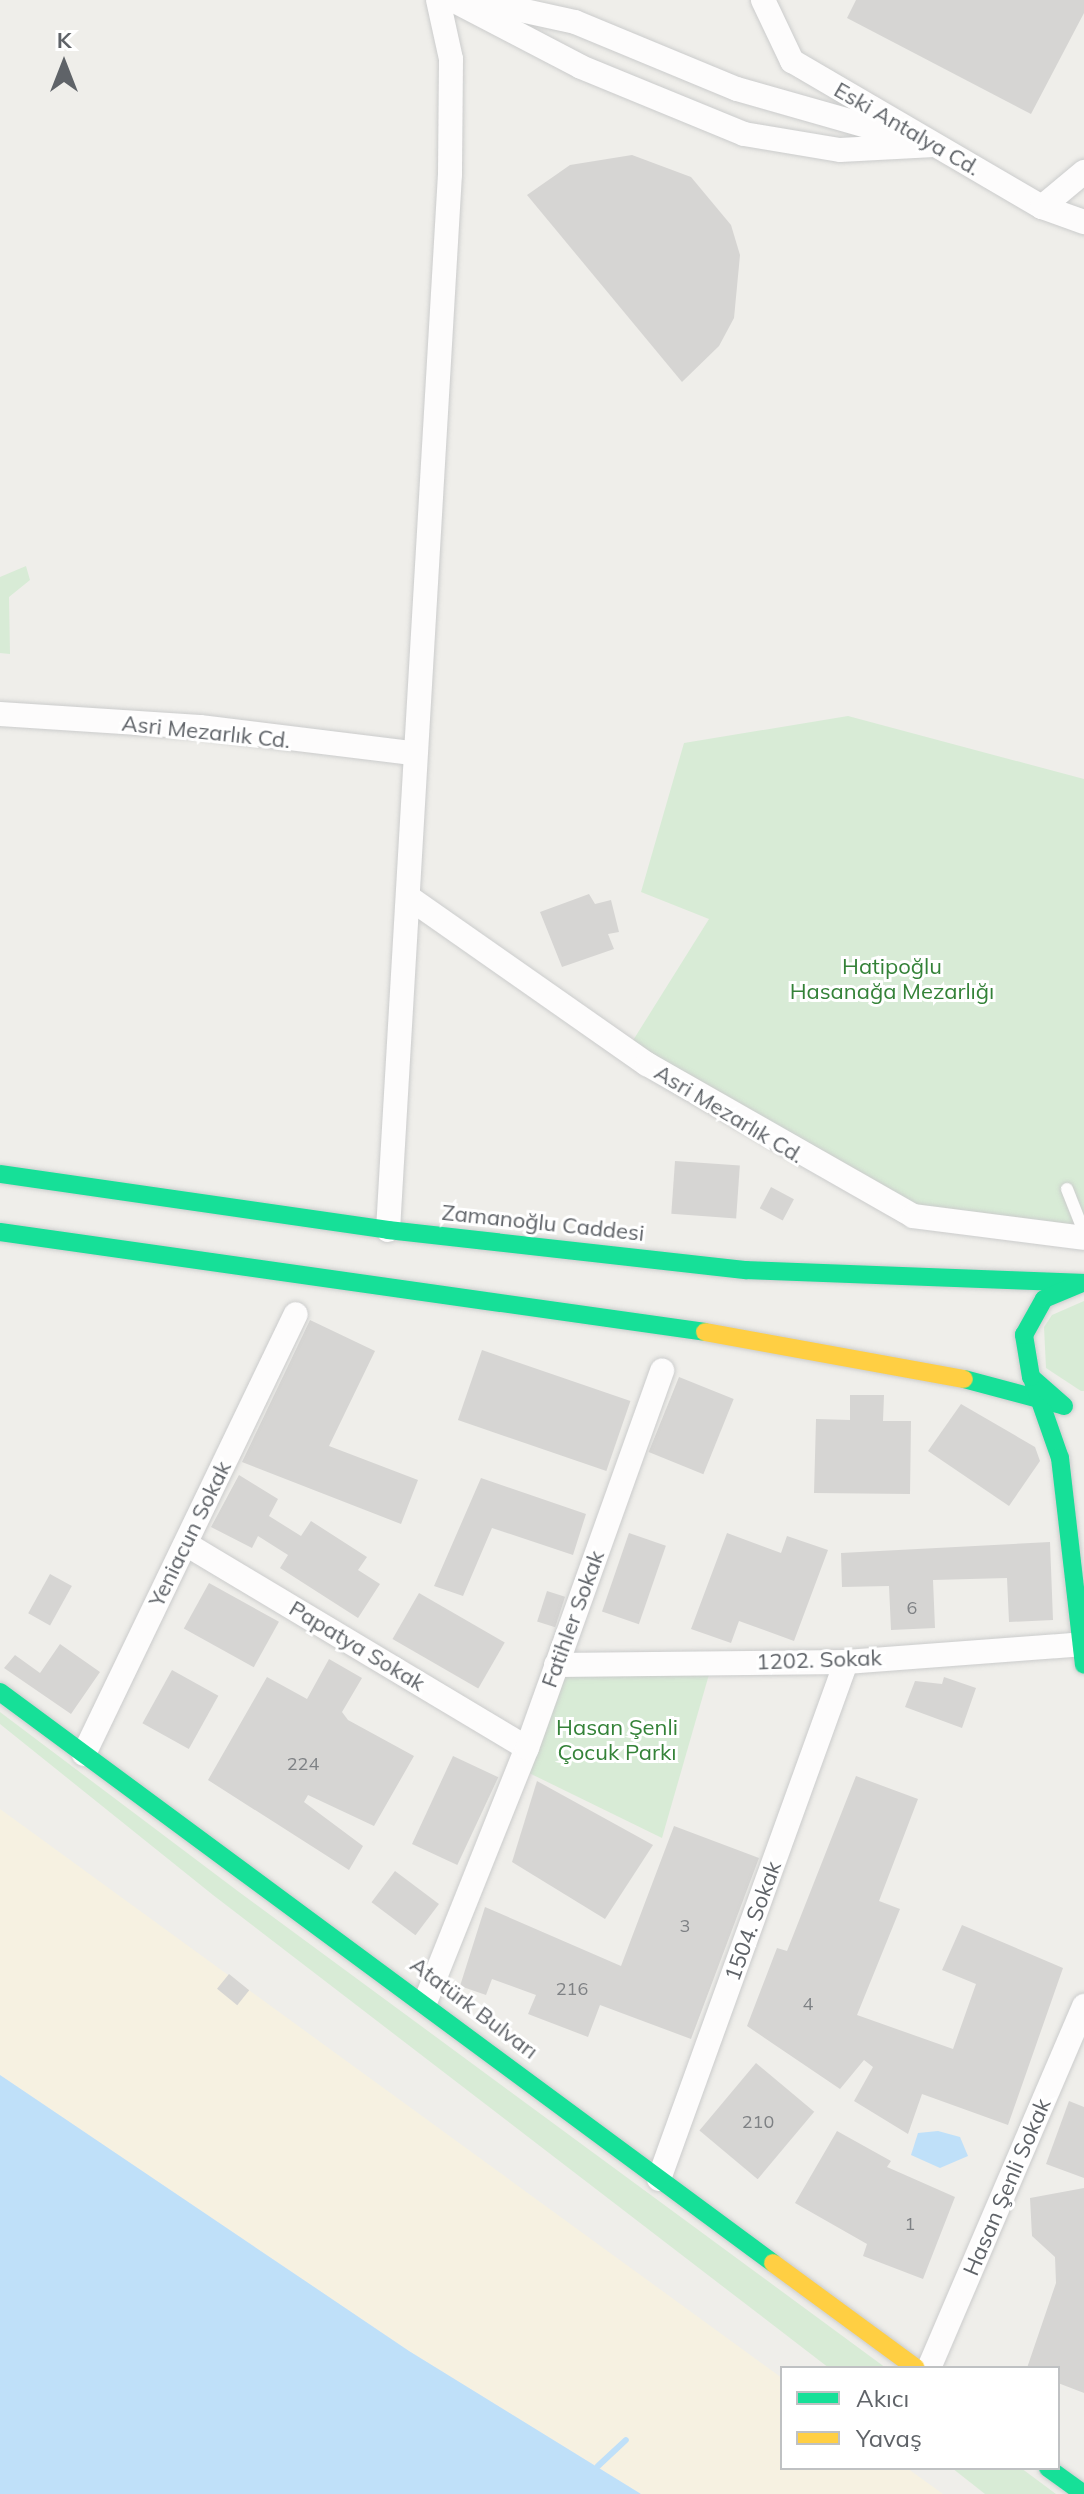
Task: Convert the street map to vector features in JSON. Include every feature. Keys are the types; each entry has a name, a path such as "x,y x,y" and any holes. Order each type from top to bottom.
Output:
{"main road":[{"name":"Zamanoğlu Caddesi","path":"0,1174 388,1230 747,1270 1084,1283"},
{"path":"0,1232 709,1333 1084,1410"},
{"path":"1083,1651 1060,1458 1031,1377 1024,1335 1031,1315 1062,1287 1084,1283"},
{"path":"1031,1377 1062,1405"},
{"name":"Atatürk Bulvarı","path":"0,1692 426,2000 659,2179 913,2366"},
{"path":"1051,2470 1084,2494"}],"street":[{"path":"388,1230 411,899 412,753 450,174 451,59 438,0"},
{"path":"453,0 581,67 744,134 840,150 934,145"},
{"path":"475,0 575,22 737,89 934,145"},
{"name":"Eski Antalya Cd.","path":"763,0 792,61 1042,207 1084,222"},
{"path":"1042,207 1084,172"},
{"name":"Asri Mezarlık Cd.","path":"0,714 200,727 412,753"},
{"name":"Asri Mezarlık Cd.","path":"411,899 647,1064 913,1216 1084,1235"},
{"name":"Yeniacun Sokak","path":"84,1754 296,1314"},
{"name":"Fatihler Sokak","path":"426,2000 527,1748 662,1370"},
{"name":"Papatya Sokak","path":"186,1544 527,1748"},
{"name":"1202. Sokak","path":"556,1665 846,1662 1083,1651"},
{"name":"1504. Sokak","path":"659,2179 846,1662"},
{"name":"Hasan Şenli Sokak","path":"930,2366 1084,2006"}],"lane":[{"path":"1067,1189 1084,1235"}],"green space":[{"path":"26,566 30,580 9,597 10,654 0,653 0,577"},
{"name":"Hatipoğlu Hasanağa Mezarlığı","path":"848,716 1084,779 1084,1230 931,1212 881,1192 632,1042 709,919 641,892 684,743"},
{"path":"1084,1301 1084,1391 1081,1391 1046,1368 1044,1327 1052,1315"},
{"name":"Hasan Şenli Çocuk Parkı","path":"561,1671 710,1671 662,1838 525,1771"},
{"path":"0,1712 239,1892 883,2366 826,2366 213,1895 0,1724"},
{"path":"955,2470 1024,2470 1056,2494 985,2494"}],"sand":[{"path":"0,1809 780,2377 780,2470 910,2470 943,2494 641,2494 409,2351 0,2075"}],"water":[{"path":"0,2075 409,2351 641,2494 0,2494"},
{"path":"938,2131 960,2137 968,2156 940,2168 911,2155 918,2133"}],"building":[{"path":"856,0 1084,0 1084,13 1031,114 847,18"},
{"path":"632,155 691,177 731,225 740,255 734,318 719,346 682,382 527,195 570,165"},
{"path":"589,894 595,904 611,900 619,932 608,934 614,949 562,967 540,912"},
{"path":"675,1161 740,1166 736,1218 671,1214"},
{"path":"771,1187 794,1199 783,1220 760,1208"},
{"path":"310,1320 375,1351 329,1446 418,1480 401,1524 242,1462"},
{"path":"482,1350 630,1401 606,1471 458,1420"},
{"path":"679,1377 734,1399 703,1474 649,1452"},
{"path":"850,1395 884,1395 883,1421 911,1421 910,1494 814,1493 816,1419 850,1420"},
{"path":"961,1404 1035,1447 1040,1461 1009,1506 928,1451"},
{"path":"239,1475 278,1499 269,1516 301,1536 311,1521 367,1557 358,1570 380,1584 358,1618 280,1568 288,1555 258,1536 252,1548 211,1527"},
{"path":"481,1478 586,1514 573,1555 492,1528 463,1596 434,1586"},
{"path":"629,1533 666,1546 639,1624 602,1611"},
{"path":"727,1533 781,1553 787,1536 828,1550 794,1641 739,1621 731,1643 691,1629"},
{"path":"1050,1542 1053,1620 1009,1622 1007,1578 933,1580 935,1628 891,1630 889,1586 842,1587 841,1553"},
{"path":"50,1574 72,1586 50,1625 28,1613"},
{"path":"209,1583 279,1622 254,1667 184,1628"},
{"path":"547,1591 565,1597 555,1627 537,1621"},
{"path":"419,1593 505,1642 478,1688 392,1639"},
{"path":"60,1644 100,1672 71,1714 4,1668 15,1655 40,1673"},
{"path":"329,1659 362,1678 342,1712 348,1720 414,1756 374,1826 308,1795 304,1802 363,1846 349,1870 208,1780 267,1677 307,1699"},
{"path":"172,1670 218,1696 189,1749 142,1723"},
{"path":"944,1677 976,1688 962,1728 905,1707 915,1681 942,1684"},
{"path":"453,1756 498,1777 457,1865 412,1844"},
{"path":"856,1776 918,1799 879,1901 900,1909 857,2015 953,2049 976,1984 942,1970 962,1925 1063,1968 1008,2125 922,2094 908,2134 854,2101 873,2067 864,2060 840,2089 747,2026 777,1948 787,1951"},
{"path":"537,1781 653,1845 605,1919 512,1862"},
{"path":"674,1826 759,1858 691,2039 600,2005 588,2037 528,2014 536,1995 492,1979 486,1995 460,1986 485,1907 621,1966"},
{"path":"395,1871 439,1904 415,1935 372,1902"},
{"path":"229,1974 249,1990 237,2005 217,1989"},
{"path":"756,2063 814,2112 758,2179 699,2130"},
{"path":"1069,2101 1084,2107 1084,2178 1046,2164"},
{"path":"837,2131 891,2161 887,2167 955,2197 923,2279 863,2256 867,2244 795,2203"},
{"path":"1084,2188 1084,2393 1060,2384 1060,2366 1028,2366 1056,2283 1055,2257 1032,2236 1030,2198"}],"waterway":[{"path":"598,2466 626,2440"}],"traffic: fast":[{"path":"0,1174 388,1230 747,1270 1084,1283"},
{"path":"0,1232 705,1332"},
{"path":"1064,1406 1031,1377 1024,1335 1044,1299 1082,1283"},
{"path":"964,1379 1062,1405"},
{"path":"1033,1381 1060,1458 1084,1665"},
{"path":"0,1692 773,2263"},
{"path":"1051,2470 1084,2494"}],"traffic: slow":[{"path":"705,1332 964,1379"},
{"path":"773,2263 913,2366"}]}
